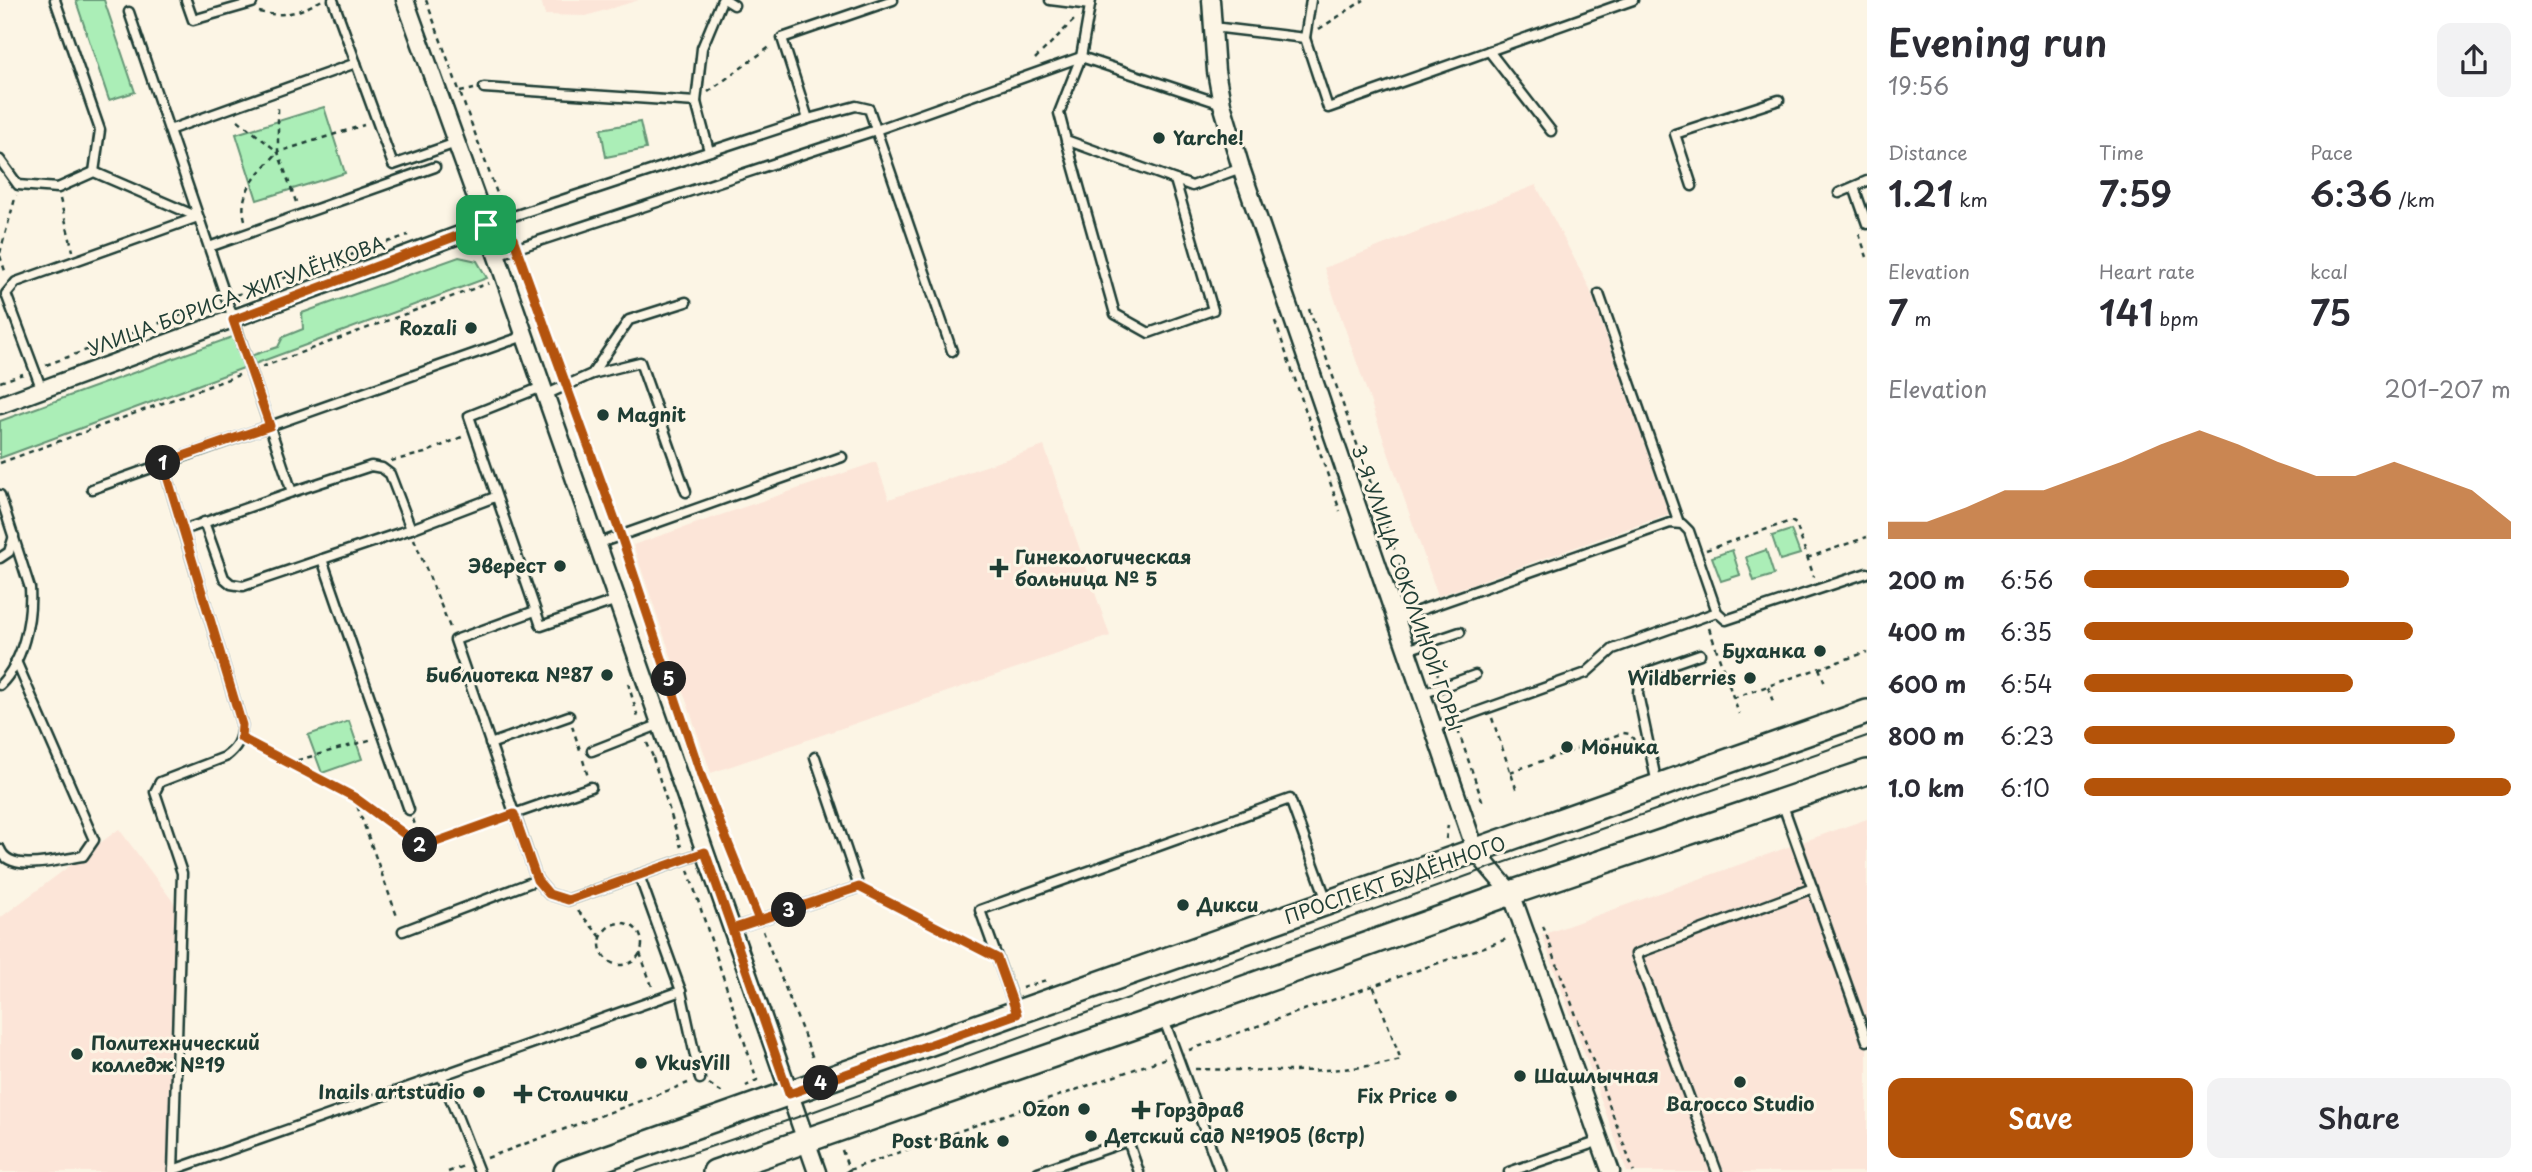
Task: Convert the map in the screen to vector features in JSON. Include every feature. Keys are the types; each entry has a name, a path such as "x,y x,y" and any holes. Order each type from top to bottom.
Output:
{"main road":[{"name":"ПРОСПЕКТ БУДЁННОГО","path":"566,1172 1867,712"},
{"path":"715,1172 1510,893 1867,772"},
{"path":"1699,831 1867,789"}],"street":[{"path":"405,0 817,1172"},
{"name":"3-Я УЛИЦА СОКОЛИНОЙ ГОРЫ","path":"1212,0 1216,71 1222,104 1241,168 1476,852 1510,893 1611,1172"},
{"name":"УЛИЦА БОРИСА ЖИГУЛЁНКОВА","path":"0,405 486,225"}],"lane":[{"path":"55,0 100,130 94,172"},
{"path":"186,0 192,20 249,2"},
{"path":"333,0 393,164 456,143"},
{"path":"808,119 782,38 893,0"},
{"path":"1050,0 1090,3 1081,57 1059,113 1115,314 1149,333 1213,310 1175,180"},
{"path":"1311,0 1305,38 1328,108 1633,0"},
{"path":"709,151 696,102 702,48 727,2"},
{"path":"129,12 292,492"},
{"path":"1213,27 1305,38"},
{"path":"1489,51 1551,131"},
{"path":"496,255 876,130 1081,57 1222,104"},
{"path":"169,130 356,63"},
{"path":"484,88 696,102"},
{"path":"1692,186 1675,134 1780,100"},
{"path":"486,225 808,119 856,106 869,109 952,351"},
{"path":"1066,140 1192,186 1241,168"},
{"path":"0,160 19,185 58,188 94,172 198,217"},
{"path":"209,247 435,167"},
{"path":"1839,193 1867,181"},
{"path":"1854,187 1867,224"},
{"path":"42,390 6,292 16,282 198,217"},
{"path":"1599,294 1679,523 1689,531 1717,612 1722,618 1731,620 1867,573"},
{"path":"592,374 629,320 686,302"},
{"path":"92,488 524,336"},
{"path":"617,600 541,626 469,415 566,386 592,374 640,362 687,492"},
{"path":"597,544 842,457"},
{"path":"163,463 242,725 241,738 234,751 160,782 155,792 182,873 173,1171 681,991"},
{"path":"183,530 371,466 382,468 390,474 411,529"},
{"path":"0,495 30,588 31,602 16,661 0,685"},
{"path":"204,522 224,578 231,584 243,586 411,529 495,497"},
{"path":"1395,619 1670,523 1679,523"},
{"path":"0,558 9,552 14,536"},
{"path":"322,559 409,810"},
{"path":"535,611 455,640 537,880 549,894 568,900 705,852"},
{"path":"1432,728 1586,673 1613,649 1717,612"},
{"path":"1406,650 1460,632"},
{"path":"1657,786 1638,694 1639,682 1646,673 1700,654"},
{"path":"0,849 2,856 12,863 24,864 83,856 94,839 16,661"},
{"path":"1421,694 1475,675"},
{"path":"490,744 569,716"},
{"path":"592,751 661,724"},
{"path":"732,929 859,887 815,757"},
{"path":"514,814 591,787"},
{"path":"1017,1014 981,910 1290,799 1328,904"},
{"path":"1785,811 1867,1038"},
{"path":"639,875 681,991 700,1079"},
{"path":"402,931 537,880"},
{"path":"1717,1172 1636,954 1812,888"},
{"path":"1163,1017 1220,1172"},
{"path":"441,1075 479,1172"},
{"path":"1038,1172 1128,1141 1139,1172"},
{"path":"1509,1172 1600,1141"}],"path":[{"path":"249,2 258,12 273,16 302,11 322,0"},
{"path":"426,0 506,219"},
{"path":"1305,38 1364,0"},
{"path":"1013,81 1090,3"},
{"path":"696,102 782,38"},
{"path":"278,91 278,152 300,215"},
{"path":"226,110 278,152"},
{"path":"249,233 242,207 247,187 278,152 377,121"},
{"path":"6,292 0,255 19,185"},
{"path":"58,188 75,261"},
{"path":"517,249 621,536 702,778 814,1061"},
{"path":"1309,309 1416,611"},
{"path":"371,466 425,453 471,433 469,415"},
{"path":"1696,553 1791,521 1796,524 1818,590"},
{"path":"411,529 455,640"},
{"path":"1807,558 1867,537"},
{"path":"1705,616 1739,714"},
{"path":"1427,643 1442,686"},
{"path":"1733,698 1867,652"},
{"path":"1819,668 1825,684"},
{"path":"1768,687 1773,702"},
{"path":"1488,708 1517,791"},
{"path":"1454,720 1483,803"},
{"path":"1510,772 1623,733 1633,737 1637,750"},
{"path":"288,763 383,736"},
{"path":"241,738 354,797 422,847"},
{"path":"653,758 757,1080"},
{"path":"354,797 402,931"},
{"path":"409,810 422,847"},
{"path":"422,847 514,814"},
{"path":"1444,844 1448,822"},
{"path":"859,887 997,958"},
{"path":"568,900 601,937"},
{"path":"640,953 629,962 610,962 601,951 601,937 610,926 624,923 631,925 640,936 640,953 657,999"},
{"path":"1543,926 1634,1172"},
{"path":"841,1146 847,1171 1482,947"},
{"path":"1182,1069 1328,1072 1401,1060 1373,985"},
{"path":"448,1172 700,1079 727,1096"}],"shaded area":[{"path":"541,0 639,0 586,16 545,15"},
{"path":"1536,185 1589,287 1669,514 1438,596 1324,268"},
{"path":"1044,446 1110,636 711,773 633,545 876,462 889,499"},
{"path":"1867,819 1867,1172 1627,1172 1542,935"},
{"name":"Политехнический колледж №19","path":"119,829 177,907 170,1172 0,1172 0,918"}],"green space":[{"path":"104,0 135,92 109,100 76,1"},
{"path":"324,107 345,173 257,200 236,134"},
{"path":"640,122 646,149 606,157 601,129"},
{"path":"459,257 477,261 487,278 0,458 0,421 235,336 241,359 278,347 283,337 303,329 302,313"},
{"path":"1791,530 1800,554 1780,560 1772,536"},
{"path":"1732,550 1740,575 1721,581 1712,557"},
{"path":"1766,550 1774,575 1754,581 1746,557"},
{"path":"349,721 362,759 322,773 308,735"}],"tram line":[{"path":"636,1172 798,1117 1489,868 1867,736"}],"place":[{"name":"Yarche!","path":"1159,138"},
{"name":"Rozali","path":"471,328"},
{"name":"Magnit","path":"603,415"},
{"name":"Эверест","path":"560,566"},
{"name":"Гинекологическая больница № 5","path":"999,568"},
{"name":"Буханка","path":"1820,651"},
{"name":"Библиотека №87","path":"607,675"},
{"name":"Wildberries","path":"1750,678"},
{"name":"Моника","path":"1567,747"},
{"name":"Дикси","path":"1183,905"},
{"name":"Политехнический колледж №19","path":"77,1054"},
{"name":"VkusVill","path":"641,1063"},
{"name":"Шашлычная","path":"1520,1076"},
{"name":"Barocco Studio","path":"1740,1082"},
{"name":"Inails artstudio","path":"479,1092"},
{"name":"Столички","path":"523,1094"},
{"name":"Fix Price","path":"1451,1096"},
{"name":"Ozon","path":"1084,1109"},
{"name":"Горздрав","path":"1141,1110"},
{"name":"Детский сад №1905 (встр)","path":"1091,1136"},
{"name":"Post Bank","path":"1003,1141"}],"route":[{"path":"486,225 233,320 270,426 163,463 242,725 241,738 354,797 422,847 514,814 537,880 549,894 568,900 705,852 732,929 859,887 997,958 1017,1014 789,1094 732,929 759,920 702,778 621,536 506,219 486,225"}]}
